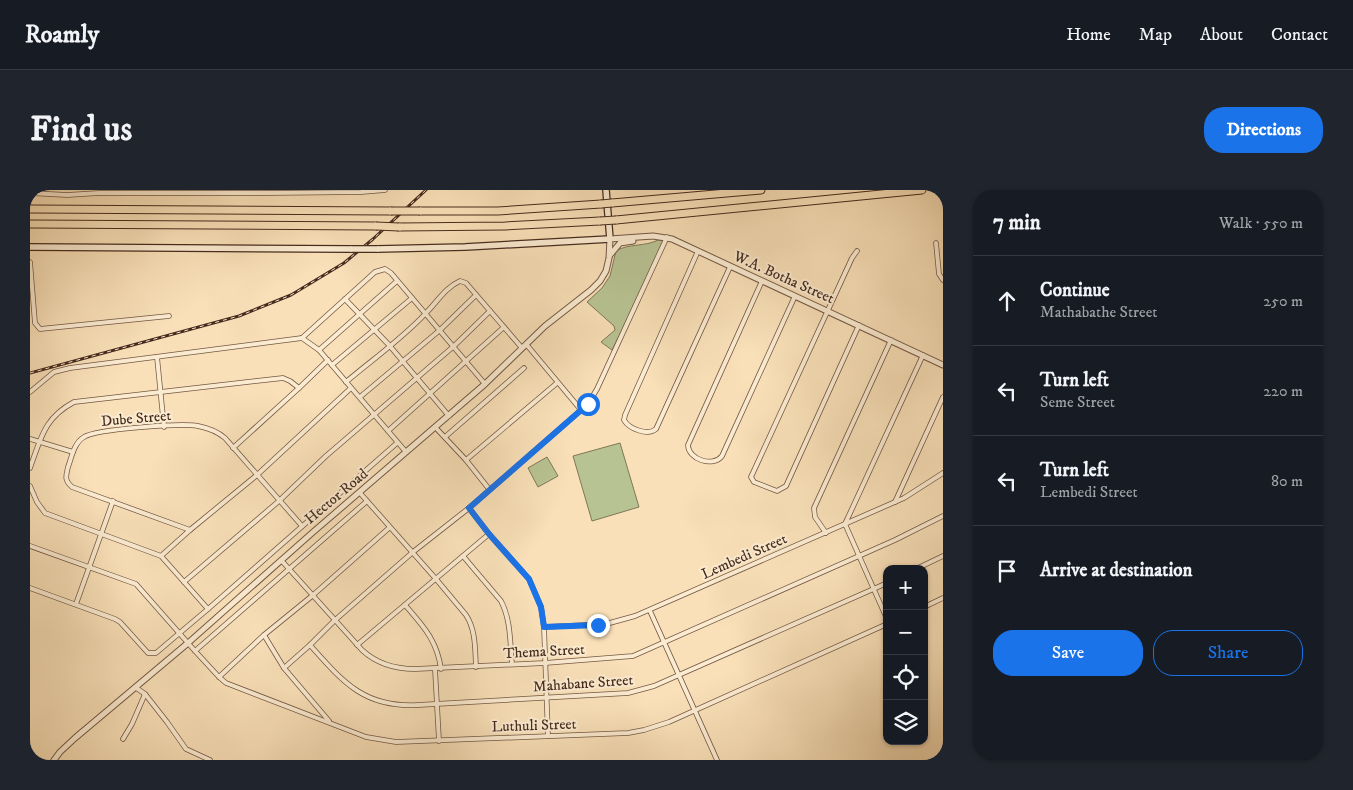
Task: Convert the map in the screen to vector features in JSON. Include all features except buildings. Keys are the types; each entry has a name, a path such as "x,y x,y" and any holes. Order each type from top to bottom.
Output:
{"highway":[{"path":"30,209 498,211 612,204 761,190"},
{"path":"30,224 505,226 616,220 922,190"}],"main road":[{"path":"30,247 377,249 465,247 610,239 606,190"}],"street":[{"path":"30,193 66,195 99,193 361,192 385,190"},
{"path":"609,255 621,243 653,236"},
{"path":"284,668 334,621 413,552 469,508 592,399 667,237"},
{"name":"W.A. Botha Street","path":"610,239 667,237 943,365"},
{"name":"Hector Road","path":"54,760 75,738 188,643 600,281 606,271 610,239"},
{"path":"936,243 939,274 943,280"},
{"path":"698,251 624,418 628,426 650,433 654,432 658,426 730,267"},
{"path":"856,252 751,477 754,482 777,492 786,486 859,325"},
{"path":"30,262 34,318 35,323 40,329 169,316"},
{"path":"30,392 49,376 61,369 302,338 378,270 385,269 454,346 485,384"},
{"path":"319,350 397,281"},
{"path":"346,382 426,314 440,297 460,281 466,283 581,410"},
{"path":"762,281 688,446 688,450 693,456 713,463 717,462 722,456 795,296"},
{"path":"360,397 440,330 476,296"},
{"path":"332,365 412,298"},
{"path":"345,299 389,345 448,416"},
{"path":"184,582 280,501 374,414 454,346 490,311"},
{"path":"388,431 504,327"},
{"path":"302,338 319,350 406,452"},
{"path":"826,533 815,517 814,508 891,340"},
{"path":"883,610 845,524 923,355"},
{"path":"157,357 164,427"},
{"path":"233,448 328,360"},
{"path":"445,437 524,368"},
{"path":"30,468 45,429 55,414 74,402 282,378 286,378 299,388"},
{"path":"466,460 557,383"},
{"path":"161,556 258,475 351,388"},
{"path":"895,502 943,397"},
{"name":"Dube Street","path":"190,530 72,487 68,483 66,476 73,452 82,438 90,434 108,431 196,426 209,428 218,433 233,448 302,526"},
{"path":"435,427 466,460 489,489"},
{"path":"30,438 73,452"},
{"name":"Hector Road","path":"76,604 120,622 148,653 153,654 208,609 397,443"},
{"name":"Lembedi Street","path":"544,627 606,624 625,620 895,502 920,489 943,473"},
{"path":"30,486 40,508 45,513 161,556 208,609"},
{"path":"360,493 389,528 413,552 470,621 476,667"},
{"path":"30,588 76,604 113,501"},
{"name":"Hector Road","path":"195,651 367,501"},
{"path":"469,508 489,534 529,579 541,607 546,663 548,736"},
{"name":"Thema Street","path":"281,560 357,645 368,655 382,663 406,669 435,669 627,658 910,533 943,516"},
{"path":"219,677 264,635 312,596 389,528"},
{"path":"357,645 489,534"},
{"name":"Luthuli Street","path":"30,546 136,584 219,677 232,685 366,737 408,743 644,730 656,727 883,626"},
{"path":"463,556 501,601 506,610 512,664"},
{"path":"924,565 943,556"},
{"name":"Mahabane Street","path":"310,645 343,682 361,693 396,705 628,693 646,689 883,584"},
{"path":"928,605 943,598"},
{"path":"405,605 432,638 442,668"},
{"path":"650,610 663,643 717,760"},
{"path":"264,635 284,668 330,722"},
{"path":"435,669 439,741"},
{"path":"134,687 145,694 183,746 190,752 210,760"},
{"path":"123,739 145,694"}],"green space":[{"path":"658,240 667,241 612,350 601,342 615,330 614,326 587,302 602,288 610,276 616,251"},
{"path":"620,443 639,507 592,521 573,456"},
{"path":"547,457 558,476 538,487 528,468"}],"railway":[{"path":"30,373 239,316 291,295 344,263 426,190"}],"route":[{"path":"588,404 469,508 489,534 529,579 541,607 544,627 598,625"}]}
